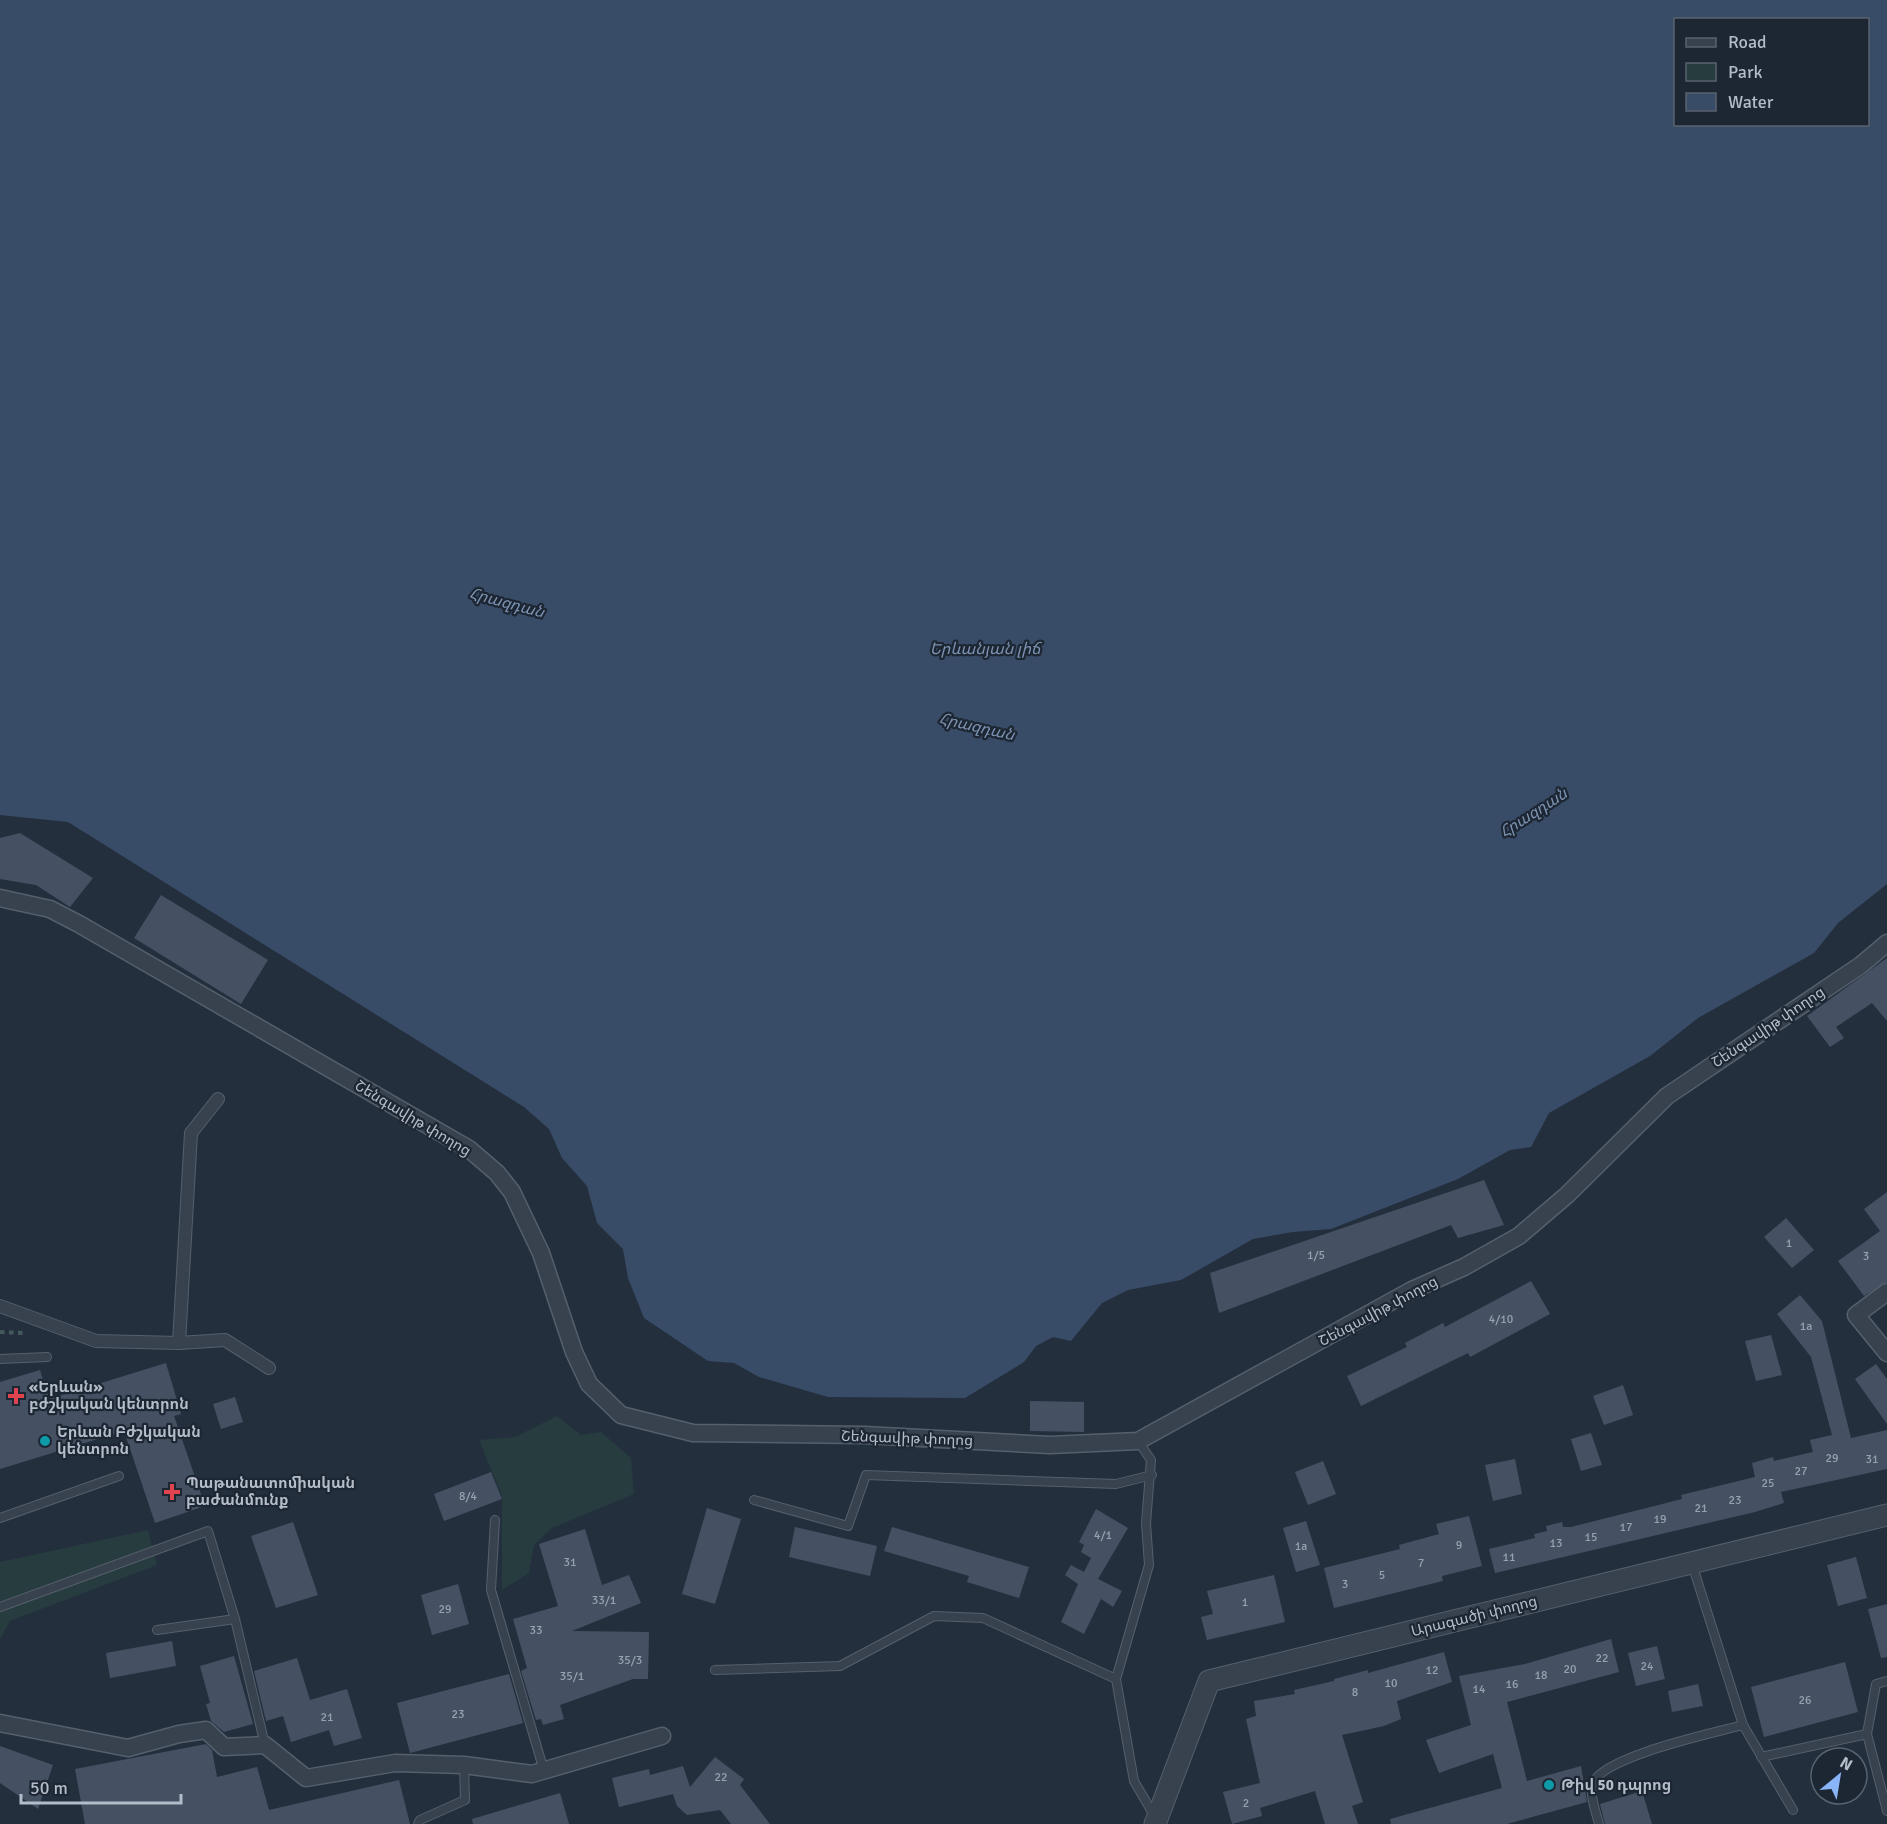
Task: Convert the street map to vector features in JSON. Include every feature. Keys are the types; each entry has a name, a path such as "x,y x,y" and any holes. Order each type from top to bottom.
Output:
{"street":[{"name":"Շենգավիթ փողոց","path":"0,898 50,909 79,924 469,1149 497,1173 512,1192 541,1253 574,1352 589,1384 621,1415 638,1421 703,1434 865,1435 1050,1445 1138,1441 1412,1290 1464,1267 1519,1236 1567,1195 1667,1096 1861,965 1887,943"},
{"path":"179,1343 191,1133 218,1098"},
{"path":"1887,1292 1856,1315 1887,1353"},
{"path":"0,1306 96,1341 179,1343 225,1340 269,1368"},
{"name":"Արագածի փողոց","path":"1156,1822 1209,1681 1887,1515"},
{"path":"0,1724 128,1748 179,1734 206,1730 224,1747 265,1745 306,1778 395,1763 464,1765 532,1774 662,1736"}],"lane":[{"path":"0,1359 47,1357"},
{"path":"1138,1441 1151,1460 1152,1475 1146,1523 1149,1565 1116,1679 1134,1781 1156,1822"},
{"path":"754,1500 848,1526 866,1475 1116,1484 1152,1475"},
{"path":"0,1518 119,1476"},
{"path":"495,1520 490,1590 544,1771"},
{"path":"0,1607 208,1531 235,1618 265,1745"},
{"path":"1692,1563 1743,1725 1793,1810"},
{"path":"715,1670 840,1665 934,1616 983,1618 1116,1679"},
{"path":"157,1630 235,1618"},
{"path":"1887,1681 1876,1684 1867,1734 1887,1810"},
{"path":"1599,1824 1592,1794 1593,1782 1600,1774 1644,1751 1743,1725"},
{"path":"1761,1757 1867,1734"},
{"path":"418,1824 420,1820 465,1800 464,1765"}],"green space":[{"path":"557,1416 581,1435 601,1432 631,1458 634,1494 552,1528 534,1545 529,1573 502,1590 502,1496 479,1440 515,1437"},
{"path":"148,1530 157,1565 10,1621 0,1639 0,1562"}],"water":[{"name":"Երևանյան լիճ","path":"0,0 1887,0 1887,884 1838,923 1814,953 1698,1018 1650,1056 1549,1113 1531,1147 1510,1150 1458,1179 1331,1229 1293,1232 1253,1239 1181,1280 1128,1290 1102,1303 1071,1341 1053,1337 1036,1346 1024,1362 965,1398 828,1397 759,1377 734,1363 708,1361 644,1318 628,1278 623,1249 597,1223 587,1186 562,1158 549,1129 524,1107 68,822 0,815"}],"building":[{"path":"20,833 93,878 70,907 36,885 0,879 0,838"},
{"path":"161,895 268,960 241,1004 134,938"},
{"path":"1887,958 1887,1021 1872,1003 1836,1027 1844,1038 1830,1047 1807,1016"},
{"path":"1484,1180 1504,1225 1458,1238 1451,1225 1219,1313 1210,1273"},
{"path":"1887,1192 1887,1282 1864,1296 1838,1261 1880,1231 1864,1209"},
{"path":"1786,1218 1814,1250 1792,1268 1764,1237"},
{"path":"1531,1281 1550,1314 1470,1357 1468,1353 1361,1406 1347,1376 1407,1347 1405,1343 1443,1323 1445,1327"},
{"path":"1800,1295 1822,1321 1851,1438 1887,1430 1887,1469 1781,1492 1784,1503 1755,1512 1495,1573 1489,1549 1535,1538 1534,1534 1547,1531 1546,1526 1562,1522 1563,1527 1571,1527 1682,1499 1681,1495 1755,1477 1752,1463 1773,1457 1774,1461 1813,1452 1810,1440 1832,1435 1811,1357 1777,1314"},
{"path":"1771,1335 1782,1375 1756,1381 1745,1341"},
{"name":"Երևան Բժշկական կենտրոն","path":"166,1363 181,1414 174,1416 205,1506 155,1523 124,1431 0,1469 0,1382 40,1370 49,1399"},
{"path":"1876,1364 1887,1379 1887,1424 1855,1379"},
{"path":"1623,1385 1633,1415 1604,1425 1593,1396"},
{"path":"235,1397 243,1422 221,1429 213,1404"},
{"path":"1030,1401 1084,1402 1084,1432 1030,1431"},
{"path":"1591,1433 1602,1465 1581,1471 1571,1439"},
{"path":"1515,1459 1522,1494 1493,1501 1485,1465"},
{"path":"1323,1461 1336,1494 1308,1505 1295,1472"},
{"path":"491,1472 502,1499 444,1521 434,1494"},
{"path":"707,1508 741,1519 715,1604 682,1594"},
{"path":"1096,1509 1128,1528 1098,1579 1122,1591 1113,1607 1101,1599 1084,1634 1061,1622 1078,1584 1065,1575 1071,1565 1084,1572 1091,1558 1081,1552 1084,1545 1079,1542"},
{"path":"1469,1516 1482,1566 1442,1576 1443,1581 1334,1608 1324,1568 1400,1549 1399,1545 1439,1534 1436,1524"},
{"path":"1306,1521 1320,1565 1296,1572 1283,1528"},
{"path":"293,1522 318,1595 276,1608 251,1536"},
{"path":"795,1527 877,1546 870,1576 789,1557"},
{"path":"892,1527 1029,1567 1019,1598 967,1582 969,1576 884,1551"},
{"path":"585,1529 602,1585 629,1575 641,1603 572,1631 649,1632 648,1679 633,1679 560,1705 564,1719 543,1725 541,1719 536,1720 521,1671 527,1668 513,1619 558,1606 539,1544"},
{"path":"1856,1557 1867,1598 1838,1606 1827,1565"},
{"path":"1274,1575 1285,1622 1207,1640 1201,1617 1213,1614 1207,1591"},
{"path":"458,1584 469,1624 432,1635 421,1595"},
{"path":"1887,1604 1887,1657 1881,1658 1868,1609"},
{"path":"1611,1639 1619,1672 1507,1702 1527,1781 1581,1766 1587,1802 1507,1824 1391,1824 1390,1819 1502,1788 1493,1754 1439,1773 1426,1740 1471,1725 1459,1676 1525,1664"},
{"path":"172,1641 176,1666 110,1678 106,1653"},
{"path":"1657,1646 1665,1679 1636,1686 1628,1653"},
{"path":"1444,1652 1452,1682 1397,1701 1401,1719 1384,1726 1342,1735 1363,1802 1352,1806 1358,1824 1325,1824 1315,1791 1260,1808 1262,1816 1232,1824 1223,1792 1260,1783 1246,1719 1256,1716 1254,1701 1295,1694 1294,1690"},
{"path":"234,1656 253,1724 224,1732 211,1721 206,1704 210,1703 200,1666"},
{"path":"297,1658 310,1700 347,1689 362,1738 334,1746 329,1730 291,1742 283,1716 266,1721 254,1671"},
{"path":"1845,1662 1858,1712 1764,1737 1751,1687"},
{"path":"509,1674 523,1723 410,1753 397,1703"},
{"path":"1698,1684 1703,1706 1672,1712 1668,1691"},
{"path":"206,1744 212,1750 217,1777 257,1767 269,1810 399,1780 410,1824 85,1824 75,1769"},
{"path":"0,1746 53,1765 38,1809 0,1783"},
{"path":"715,1757 744,1779 740,1785 770,1824 731,1824 720,1810 687,1815 677,1806 673,1794 619,1807 612,1778 649,1769 650,1775 683,1766 690,1787"},
{"path":"1642,1791 1652,1824 1605,1824 1600,1804"},
{"path":"560,1793 569,1824 473,1824 472,1819"}],"place":[{"name":"«Երևան» բժշկական կենտրոն","path":"16,1396"},
{"name":"Երևան Բժշկական կենտրոն","path":"45,1441"},
{"name":"Պաթանատոմիական բաժանմունք","path":"172,1492"},
{"name":"Թիվ 50 դպրոց","path":"1549,1785"}],"water label":[{"name":"Հրազդան","path":"507,602"},
{"name":"Հրազդան","path":"977,726"},
{"name":"Հրազդան","path":"1533,812"}]}
